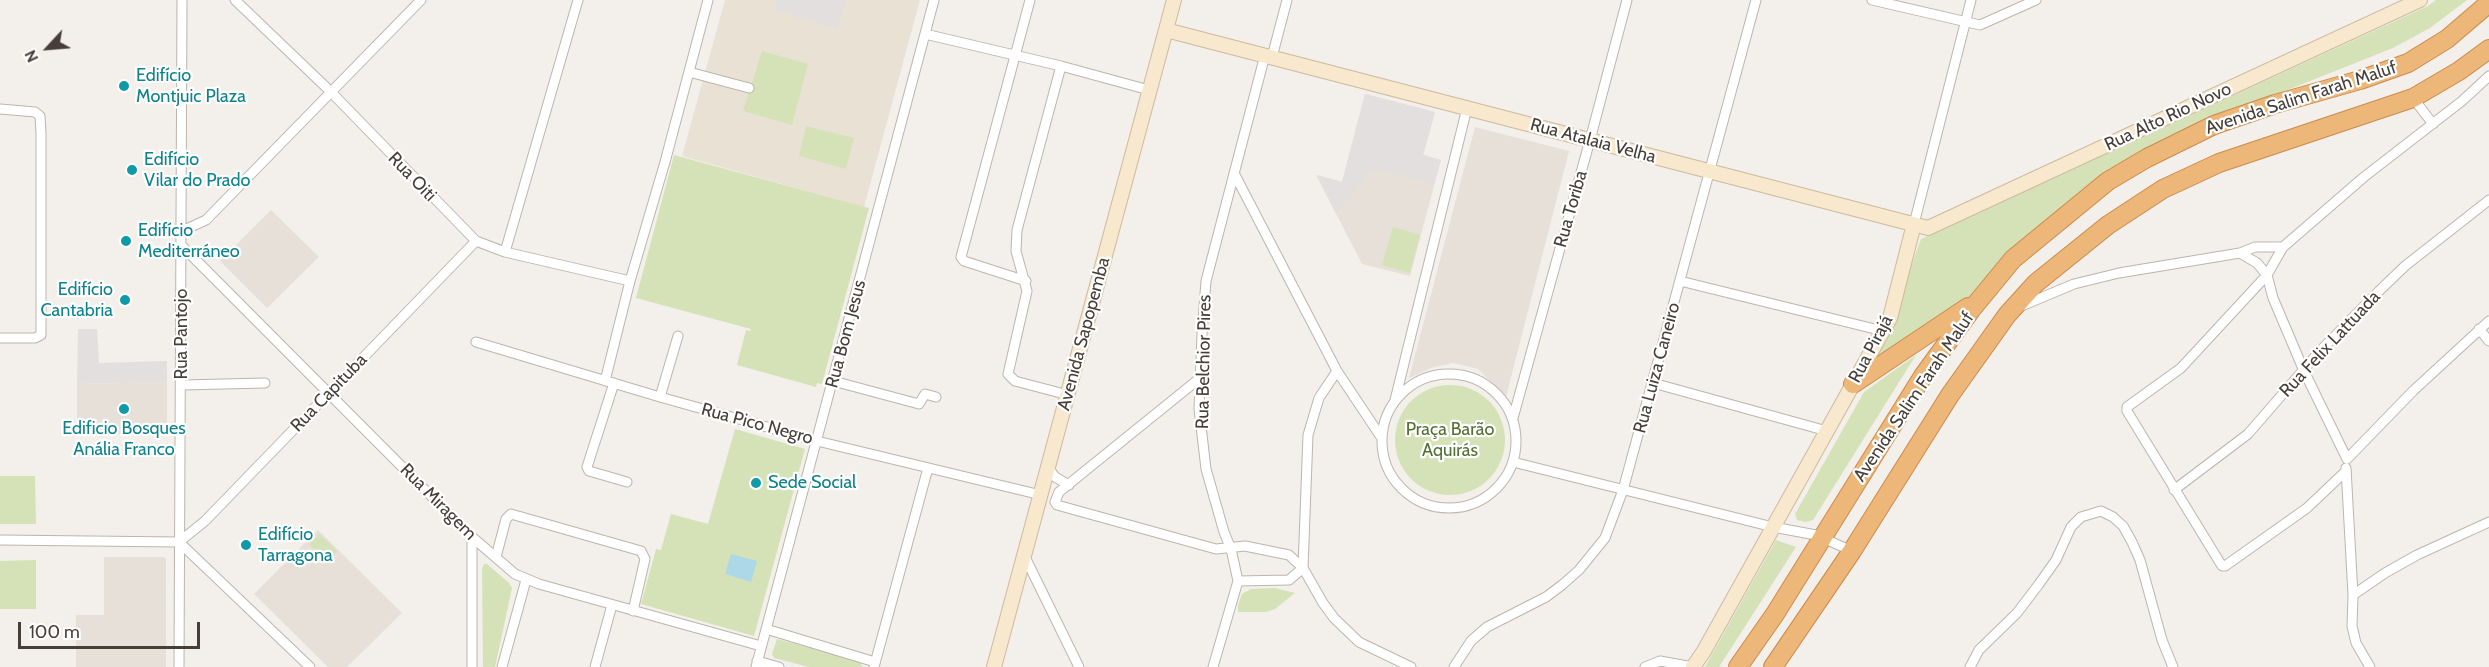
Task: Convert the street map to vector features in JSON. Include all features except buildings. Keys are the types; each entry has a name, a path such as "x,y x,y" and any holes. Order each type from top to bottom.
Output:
{"highway":[{"name":"Avenida Salim Farah Maluf","path":"1738,667 1775,614 1923,376 2013,259 2108,181 2147,158 2214,125 2408,63 2448,39 2489,3"},
{"name":"Avenida Salim Farah Maluf","path":"1773,667 1852,551 1950,395 2012,310 2036,283 2108,225 2163,189 2229,159 2413,98 2459,71 2489,49"},
{"path":"1853,384 1925,334 1980,300"}],"street":[{"name":"Rua Pantojo","path":"179,667 182,0"},
{"name":"Rua Oiti","path":"235,0 330,92 476,241 505,252 630,281"},
{"path":"182,231 206,220 421,0"},
{"path":"505,252 578,0"},
{"path":"627,482 589,471 587,467 610,382 630,281 708,0"},
{"name":"Rua Bom Jesus","path":"757,664 934,0"},
{"path":"1026,281 964,261 961,256 1030,0"},
{"name":"Avenida Sapopemba","path":"994,667 1174,0"},
{"path":"1268,56 1287,0"},
{"name":"Rua Toriba","path":"1513,418 1627,0"},
{"name":"Rua Luiza Caneiro","path":"1454,667 1471,641 1487,627 1546,597 1579,570 1605,538 1623,490 1756,0"},
{"path":"1872,0 1965,23 1985,25 2036,0"},
{"name":"Rua Pirajá","path":"1693,667 1890,318 1971,0"},
{"name":"Rua Alto Rio Novo","path":"1914,224 1931,228 2420,0"},
{"name":"Rua Atalaia Velha","path":"1166,30 1914,224"},
{"path":"925,34 1061,66 1149,90"},
{"name":"Rua Belchior Pires","path":"1213,667 1238,581 1231,549 1206,469 1199,409 1206,281 1234,172 1268,56"},
{"path":"1061,66 1015,241 1026,281 1025,304 1008,374 1015,381 1068,395"},
{"path":"689,72 749,88"},
{"path":"2346,471 2307,508 2225,566 2221,565 2127,411 2128,406 2181,368 2267,275 2283,247 2364,177 2433,124 2489,76"},
{"path":"2413,98 2433,124"},
{"path":"1395,400 1467,108"},
{"path":"0,109 37,113 41,121 41,156 40,335 34,338 0,338"},
{"path":"1234,172 1337,371 1381,437"},
{"name":"Rua Felix Lattuada","path":"2174,490 2248,434 2304,370 2405,266 2489,201"},
{"name":"Rua Capituba","path":"179,542 205,521 476,241"},
{"name":"Rua Miragem","path":"182,246 472,537 515,574 526,580 761,646"},
{"path":"2012,310 2085,282 2120,273 2240,253 2255,247 2283,247"},
{"path":"2240,253 2257,262 2267,275 2273,298 2304,370 2347,459 2353,595 2352,626 2355,643 2370,667"},
{"path":"1680,281 1883,331"},
{"path":"2347,459 2413,391 2489,321"},
{"path":"2479,329 2489,341"},
{"path":"660,397 678,336"},
{"name":"Rua Pico Negro","path":"476,342 817,441 1041,495"},
{"path":"1238,581 1289,580 1302,568 1308,435 1319,398 1337,371"},
{"path":"1449,373 1469,376 1488,385 1503,399 1513,418 1517,440 1514,462 1504,481 1488,496 1468,506 1447,508 1426,504 1407,493 1392,477 1383,457 1381,437 1385,417 1395,400 1410,385 1428,376 1449,373"},
{"path":"1200,378 1056,496 1056,503 1188,543 1216,549 1245,546 1289,555 1302,568 1323,603 1359,642 1411,667"},
{"path":"833,381 919,404 925,394 936,397"},
{"path":"182,385 265,383"},
{"path":"1653,383 1827,431"},
{"path":"1514,462 1822,538 1852,551"},
{"path":"1048,467 1055,477 1069,485"},
{"path":"766,629 875,665 928,468"},
{"path":"1970,667 1979,650 2017,613 2045,576 2056,560 2071,527 2081,517 2101,511 2113,517 2132,542 2140,560 2162,640 2174,667"},
{"path":"496,557 506,519 511,513 641,551 645,559 633,611"},
{"path":"2353,595 2417,555 2489,522"},
{"path":"472,537 472,667"},
{"path":"0,540 179,542 310,667"},
{"path":"1024,555 1079,667"},
{"path":"502,667 526,580"},
{"path":"595,667 612,605"},
{"path":"1646,667 1660,662 1693,667"},
{"path":"757,664 779,667"}],"shaded area":[{"path":"725,0 920,0 864,207 682,156"},
{"path":"777,0 846,0 838,29 775,11"},
{"path":"1365,94 1435,112 1423,155 1441,160 1410,276 1362,264 1316,175 1342,182"},
{"path":"1365,94 1435,112 1423,155 1441,160 1434,184 1373,169 1336,213 1317,175 1342,182"},
{"path":"1475,127 1569,151 1506,397 1478,369 1453,363 1431,368 1409,378"},
{"path":"271,210 319,257 267,308 220,261"},
{"path":"78,329 97,329 99,363 167,361 167,382 77,384"},
{"path":"167,382 167,434 77,434 77,384"},
{"path":"318,530 402,613 347,667 328,667 254,594"},
{"path":"104,557 164,557 166,559 166,667 76,667 76,615 104,615"}],"green space":[{"path":"2436,0 2467,0 2430,28 2393,48 2184,131 2133,158 2082,190 2014,246 1969,301 1877,358 1921,239 2428,6"},
{"path":"762,51 808,64 792,125 743,111"},
{"path":"806,126 854,138 846,169 799,156"},
{"path":"674,155 869,208 822,384 817,383 816,387 737,365 746,330 751,329 636,298"},
{"path":"1393,227 1420,235 1410,273 1382,265"},
{"path":"1916,355 1813,520 1806,522 1797,520 1795,514 1864,392"},
{"name":"Praça Barão Aquirás","path":"1450,385 1471,389 1489,401 1501,419 1505,440 1501,461 1489,479 1471,491 1450,495 1429,491 1411,479 1399,461 1395,440 1399,419 1411,401 1429,389"},
{"path":"735,429 805,449 754,636 641,604 656,549 661,550 671,514 708,524"},
{"path":"0,476 35,476 36,524 0,524"},
{"path":"319,534 337,551 327,561 309,544"},
{"path":"1776,540 1796,547 1719,667 1705,667"},
{"path":"36,560 36,609 0,609 0,561"},
{"path":"484,564 487,564 512,588 495,667 483,667 482,569"},
{"path":"1275,588 1295,593 1275,609 1266,612 1238,612 1242,594 1251,589"},
{"path":"777,639 859,661 863,667 809,667 774,658 772,654"}],"water":[{"path":"731,554 757,561 751,582 725,574"}],"place":[{"name":"Edifício Montjuic Plaza","path":"124,86"},
{"name":"Edifício Vilar do Prado","path":"132,170"},
{"name":"Edifício Mediterráneo","path":"126,241"},
{"name":"Edifício Cantabria","path":"125,300"},
{"name":"Edificio Bosques Anália Franco","path":"124,409"},
{"name":"Sede Social","path":"756,483"},
{"name":"Edifício Tarragona","path":"246,545"}]}
